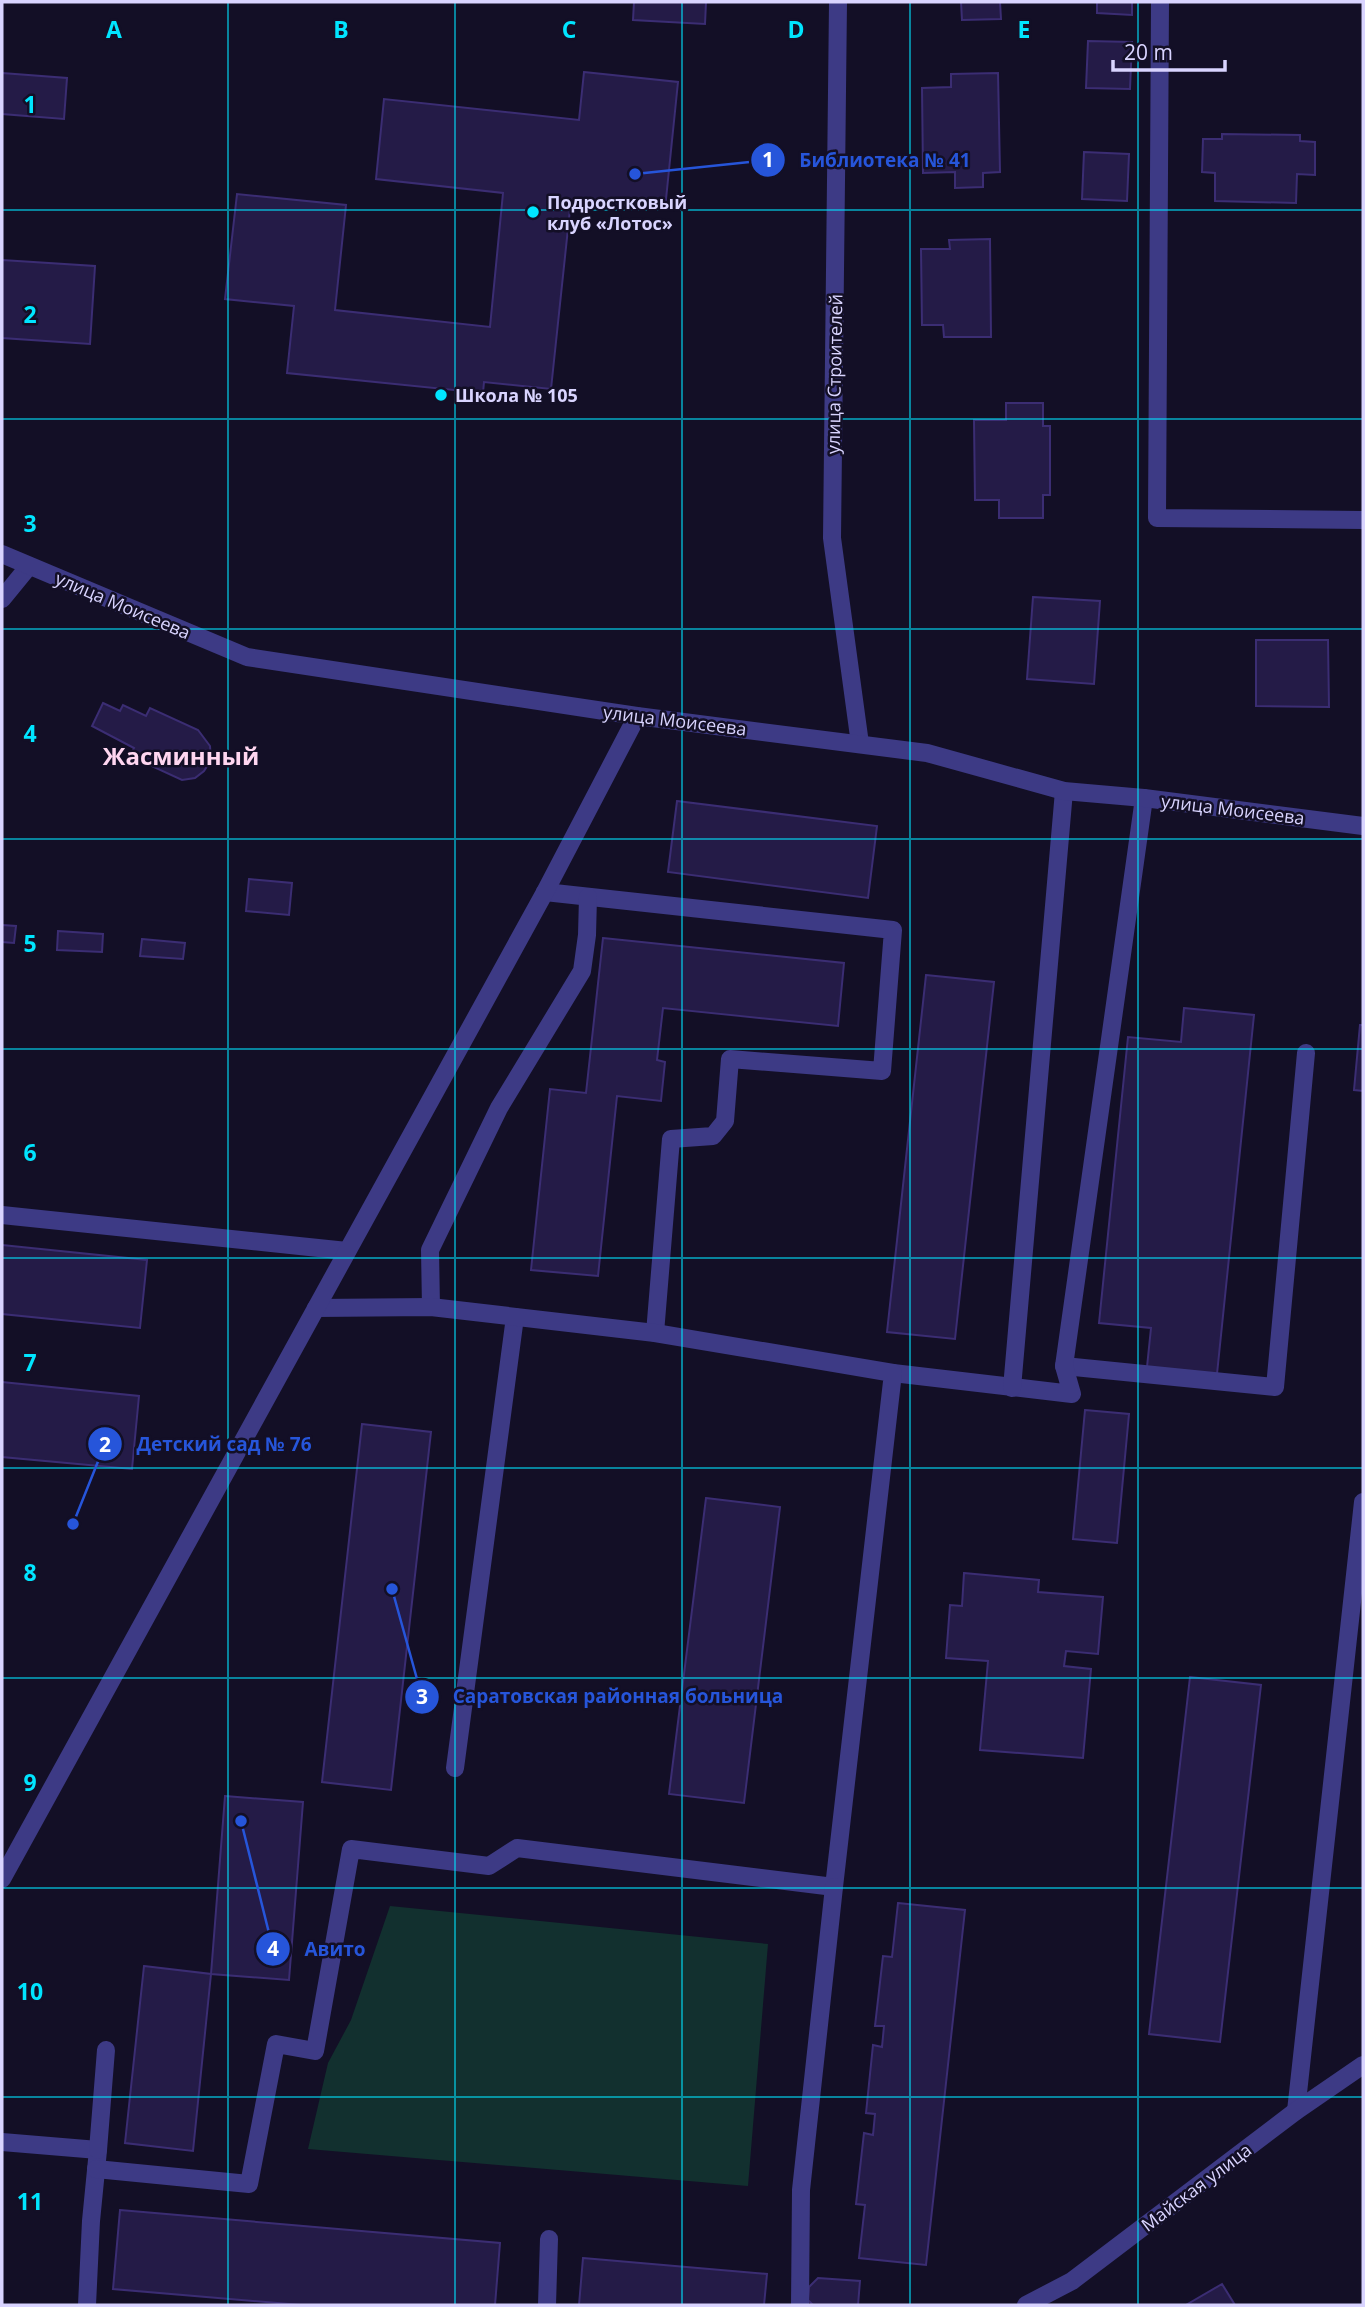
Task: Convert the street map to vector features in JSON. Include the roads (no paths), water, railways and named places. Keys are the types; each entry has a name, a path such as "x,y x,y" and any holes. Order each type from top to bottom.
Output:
{"street":[{"name":"улица Строителей","path":"838,2 832,538 860,744"},
{"path":"1160,2 1157,518 1363,520"},
{"name":"улица Моисеева","path":"2,554 247,657 637,716 928,753 1064,791 1144,798 1363,826"},
{"path":"2,599 29,566"},
{"path":"2,1879 545,892 637,716"},
{"path":"1012,1388 1064,791"},
{"path":"316,1308 431,1307 656,1333 893,1373 1072,1394 1064,1366 1144,798"},
{"path":"545,892 893,930 882,1071 730,1059 725,1121 713,1136 671,1139 656,1333"},
{"path":"431,1307 430,1250 499,1108 582,971 588,897"},
{"path":"1064,1366 1275,1387 1306,1054"},
{"path":"2,1215 348,1251"},
{"path":"455,1768 515,1317"},
{"path":"800,2305 801,2190 893,1373"},
{"path":"1296,2110 1363,1502"},
{"path":"96,2169 249,2185 276,2044 315,2051 351,1849 489,1866 517,1849 834,1887"},
{"path":"87,2305 106,2050"},
{"name":"Майская улица","path":"1026,2305 1072,2281 1296,2110 1363,2065"},
{"path":"2,2142 98,2150"},
{"path":"547,2305 549,2239"}],"place":[{"name":"Библиотека № 41","path":"635,174"},
{"name":"Подростковый клуб «Лотос»","path":"533,212"},
{"name":"Школа № 105","path":"441,395"},
{"name":"Детский сад № 76","path":"73,1524"},
{"name":"Саратовская районная больница","path":"392,1589"},
{"name":"Авито","path":"241,1821"}],"district":[{"name":"Жасминный","path":"181,755"}]}
